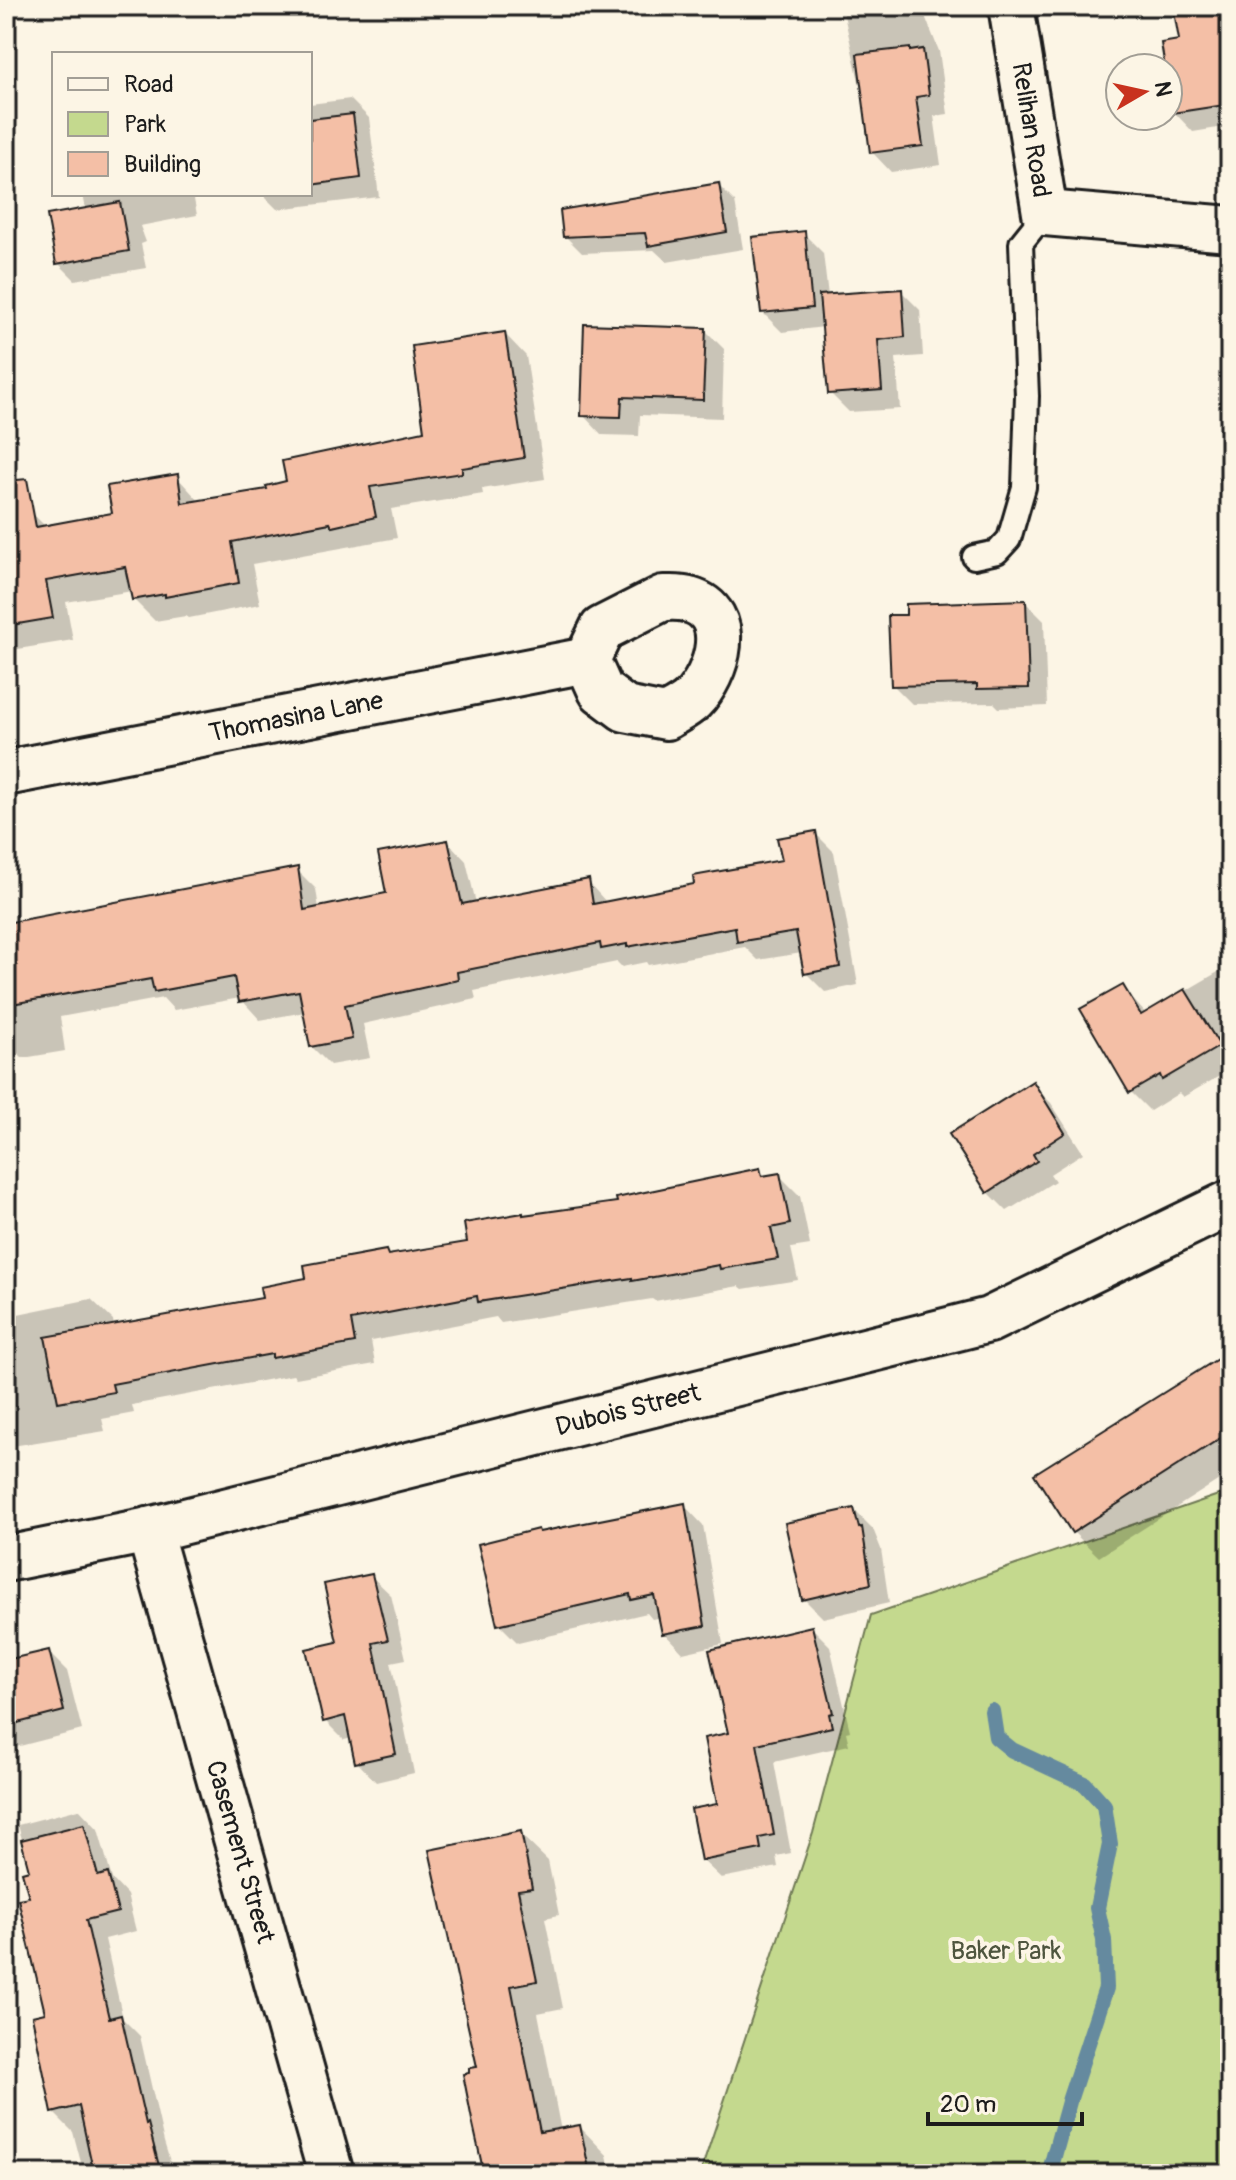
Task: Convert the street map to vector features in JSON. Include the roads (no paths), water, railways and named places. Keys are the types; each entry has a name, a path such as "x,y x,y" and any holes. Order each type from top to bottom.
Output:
{"street":[{"name":"Relihan Road","path":"1011,6 1045,213 1230,229"},
{"name":"Thomasina Lane","path":"6,773 587,660"},
{"name":"Dubois Street","path":"6,1559 149,1530 989,1320 1230,1203"},
{"name":"Casement Street","path":"149,1530 331,2174"}],"lane":[{"path":"974,557 997,552 1009,539 1024,487 1027,396 1021,243 1045,213"}],"waterway":[{"path":"992,1711 996,1737 1012,1750 1085,1784 1104,1805 1110,1844 1097,1908 1104,1940 1106,1988 1049,2174"}],"park label":[{"name":"Baker Park","path":"1006,1951"}]}
